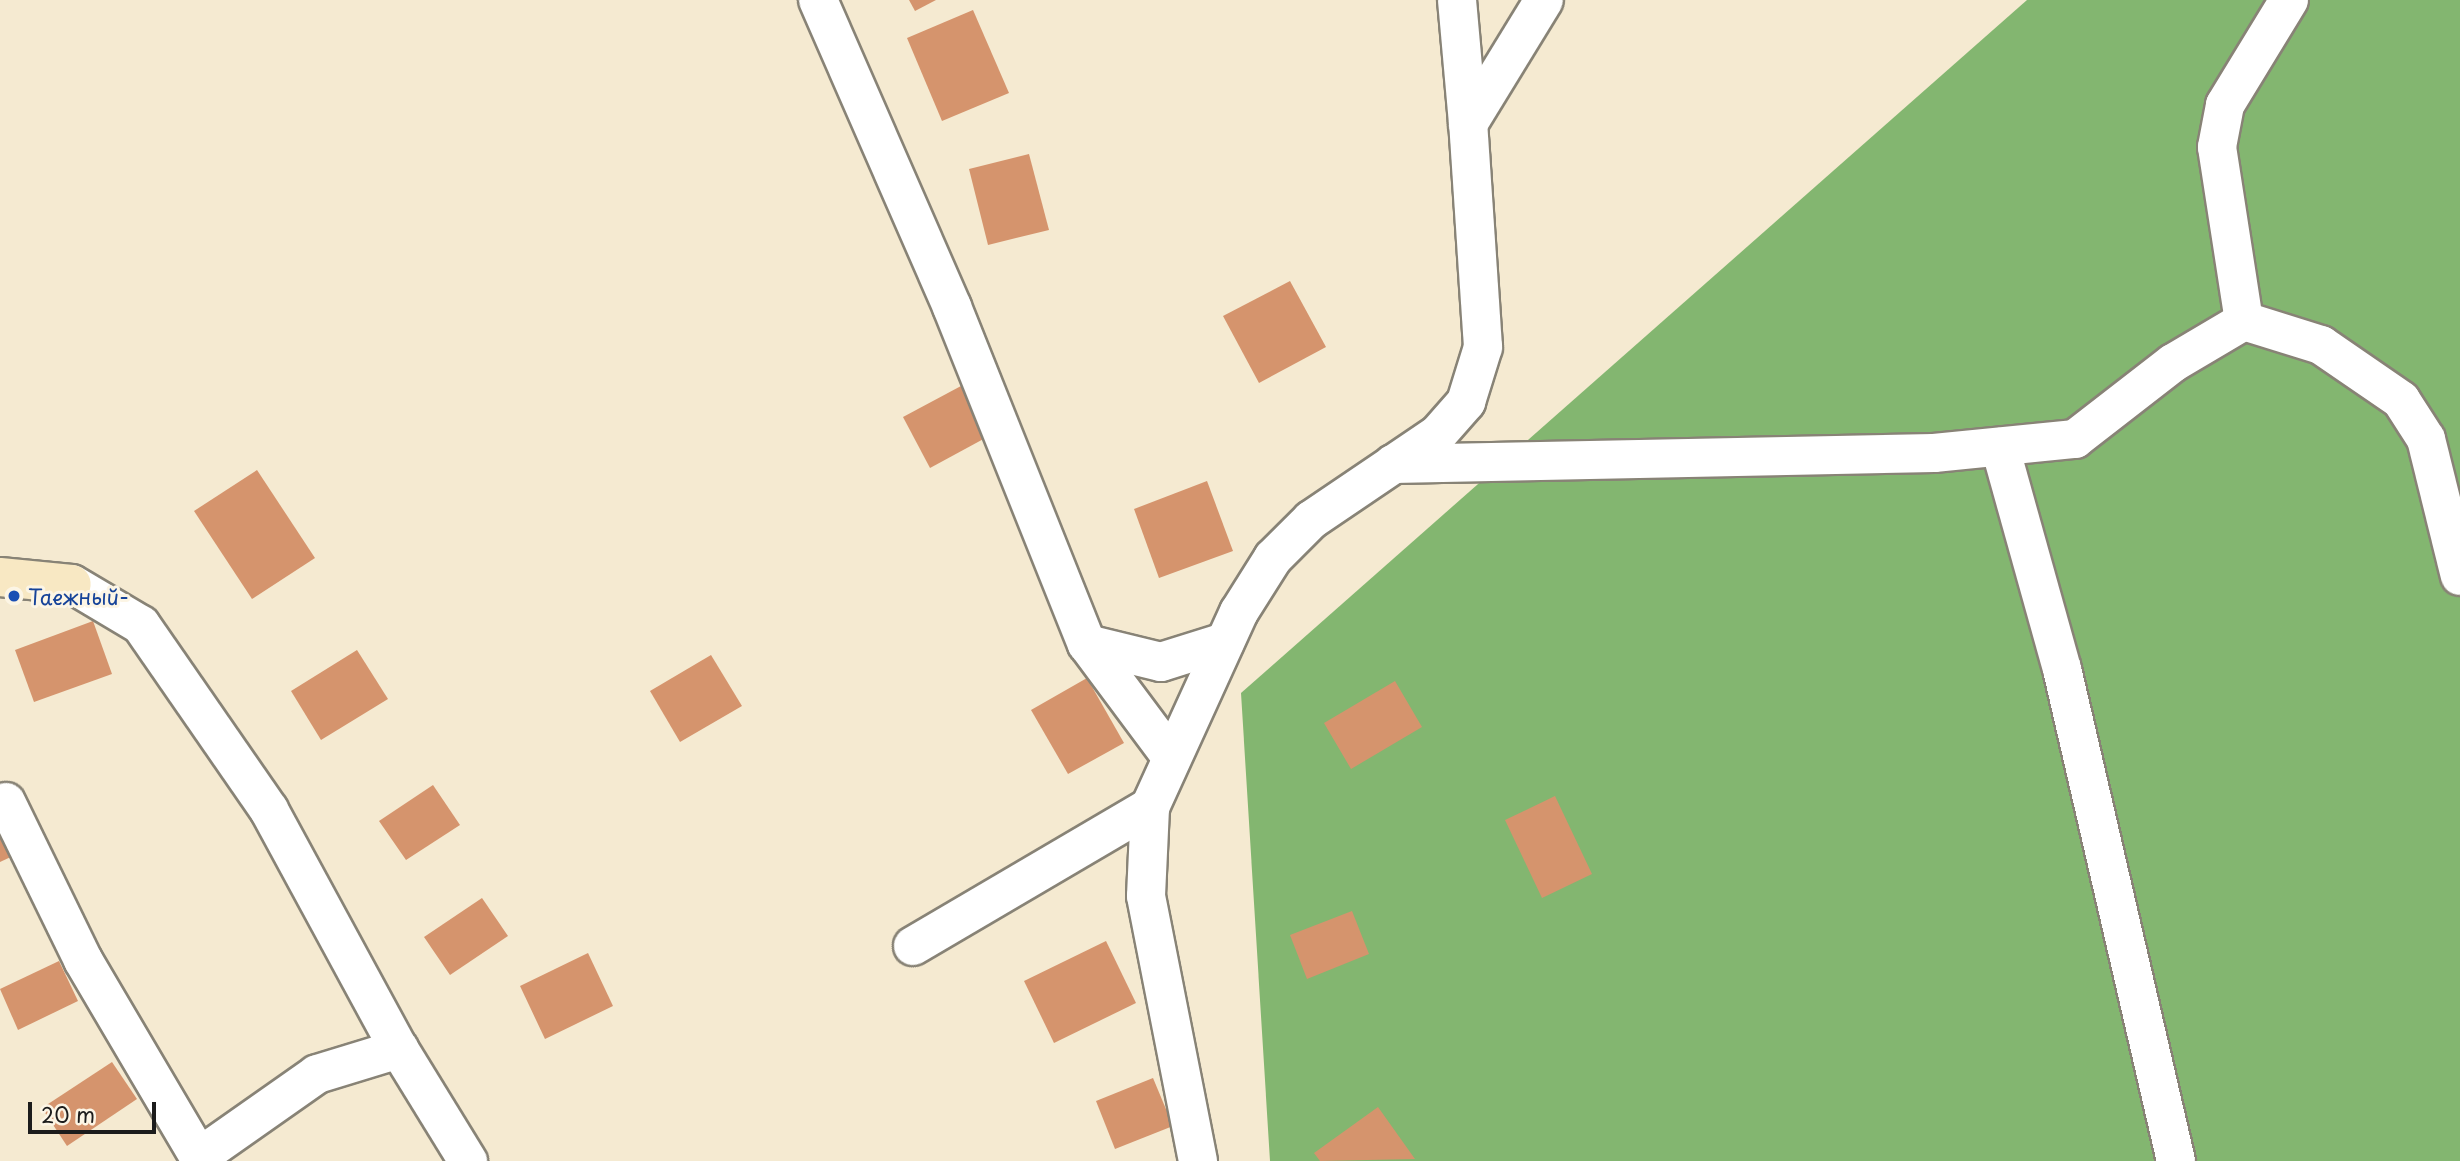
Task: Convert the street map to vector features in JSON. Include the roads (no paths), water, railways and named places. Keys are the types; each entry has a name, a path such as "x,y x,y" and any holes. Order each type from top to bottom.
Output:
{"street":[{"path":"818,0 952,307 1087,644 1172,758"},
{"path":"1198,1161 1146,896 1150,807 1225,642 1273,558 1311,520 1438,434 1465,402 1483,347 1457,0"},
{"path":"1468,124 1544,0"},
{"path":"2244,321 2217,147 2225,105 2289,0"},
{"path":"1393,464 1934,453 2075,439 2173,363 2244,321 2321,345 2401,400 2426,439 2460,576"},
{"path":"2000,447 2062,669 2176,1161"},
{"path":"0,577 72,584 141,625 269,810 399,1049 468,1161"},
{"path":"1087,644 1161,662 1225,642"},
{"path":"6,802 83,960 196,1159 317,1074 399,1049"},
{"path":"913,946 1150,807"}],"place":[{"name":"Таежный-","path":"14,596"}]}
